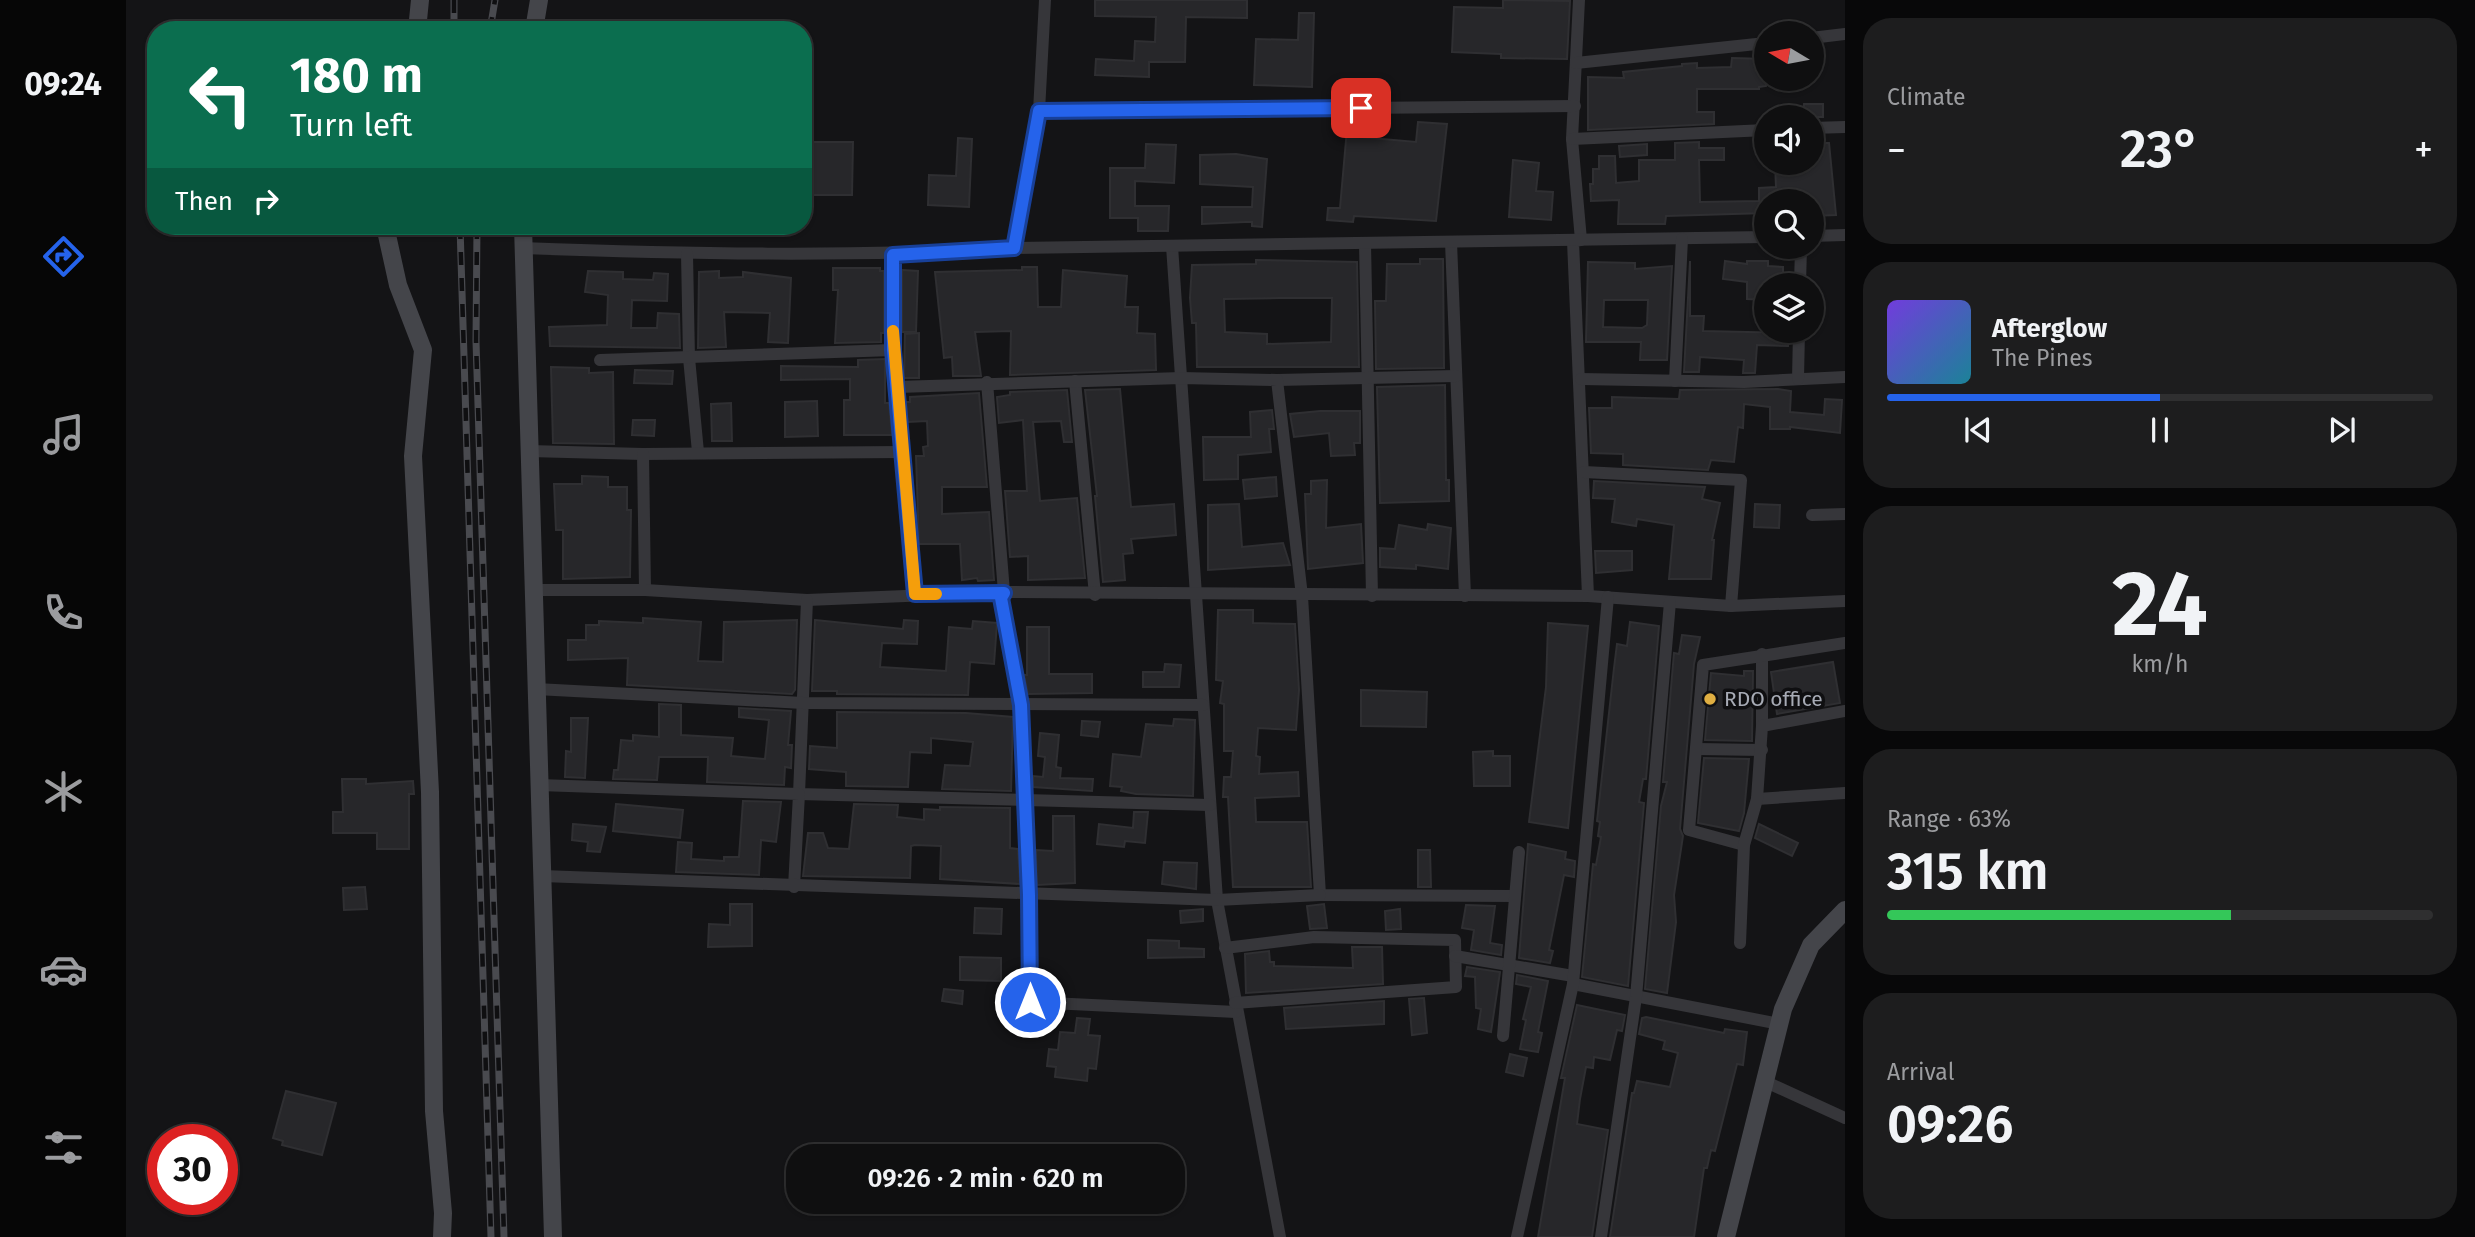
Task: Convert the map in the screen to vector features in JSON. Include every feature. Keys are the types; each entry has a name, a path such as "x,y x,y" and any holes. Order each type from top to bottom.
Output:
{"street":[{"path":"418,21 420,0"},
{"path":"536,21 539,0"},
{"path":"1014,248 1039,111 1045,0"},
{"path":"1573,242 1581,240 1572,139 1579,0"},
{"path":"1824,36 1845,34"},
{"path":"1577,63 1754,44"},
{"path":"1039,111 1575,106"},
{"path":"1824,128 1845,127"},
{"path":"1572,139 1754,131"},
{"path":"387,235 398,285 423,350 414,483 430,792 434,1111 443,1213 442,1237"},
{"path":"523,235 554,1237"},
{"path":"1824,236 1845,235"},
{"path":"522,248 687,254 893,255 1014,248 1754,237"},
{"path":"1675,381 1682,239"},
{"path":"1451,242 1465,596"},
{"path":"1573,242 1581,379 1588,596"},
{"path":"1365,243 1372,596"},
{"path":"1172,246 1217,901 1280,1237"},
{"path":"687,254 689,358 698,452"},
{"path":"893,255 893,350 915,594"},
{"path":"1798,379 1799,343"},
{"path":"600,360 893,350"},
{"path":"897,387 987,382 1181,378 1278,380 1456,376"},
{"path":"1581,379 1675,381 1845,377"},
{"path":"1278,380 1302,596 1320,895"},
{"path":"1074,381 1095,595"},
{"path":"987,382 1004,593 1001,598 1021,705 1029,895 1030,1002 1236,1007 1456,987 1455,940 1314,937 1225,948"},
{"path":"529,451 643,454 903,452"},
{"path":"643,454 645,590"},
{"path":"1584,472 1741,480 1731,606"},
{"path":"1812,515 1845,514"},
{"path":"533,590 645,590 807,600 915,594 1004,593 1588,596 1731,606 1845,601"},
{"path":"1517,1237 1573,980 1608,597"},
{"path":"794,887 807,600"},
{"path":"1601,1237 1636,997 1670,602"},
{"path":"1744,845 1689,830 1703,665 1845,643"},
{"path":"1740,943 1744,845 1757,799 1762,750 1762,654"},
{"path":"536,689 803,703 1203,705"},
{"path":"1762,726 1845,711"},
{"path":"1697,749 1762,750"},
{"path":"539,785 1025,802 1210,805"},
{"path":"1757,799 1845,793"},
{"path":"1503,1036 1519,852"},
{"path":"542,876 1217,901 1320,895 1515,896"},
{"path":"1726,1237 1780,1024 1811,945 1844,915"},
{"path":"1455,956 1508,965 1636,997 1780,1024"},
{"path":"1766,1082 1845,1118"}],"building":[{"path":"1095,0 1247,0 1247,18 1186,17 1185,62 1149,62 1149,77 1095,75 1096,59 1134,61 1135,41 1155,42 1156,17 1095,16"},
{"path":"1503,0 1570,1 1567,59 1501,58 1501,54 1452,52 1454,7 1503,8"},
{"path":"1299,13 1314,13 1312,87 1254,85 1256,39 1298,40"},
{"path":"1732,58 1754,59 1754,89 1697,89 1697,112 1714,112 1714,124 1588,130 1588,77 1624,78 1623,72 1682,64 1697,63 1697,68 1731,67"},
{"path":"1418,122 1447,124 1436,221 1354,216 1353,222 1327,220 1328,208 1340,208 1347,129 1361,130 1360,137 1416,142"},
{"path":"958,138 972,139 969,207 928,205 929,175 956,176"},
{"path":"812,142 853,142 852,195 812,195"},
{"path":"1699,142 1699,148 1724,148 1724,160 1699,160 1700,202 1754,201 1754,213 1666,216 1665,224 1618,224 1619,200 1591,201 1590,184 1593,184 1593,169 1599,169 1599,156 1615,156 1616,183 1639,181 1639,160 1675,160 1675,143"},
{"path":"1824,143 1829,143 1836,215 1824,215 1824,189 1759,188 1776,187 1776,175 1824,175"},
{"path":"1146,144 1176,145 1174,183 1135,181 1135,206 1169,206 1168,231 1138,231 1138,218 1110,218 1110,168 1145,168"},
{"path":"1647,144 1647,155 1620,157 1619,146"},
{"path":"1236,154 1267,159 1262,227 1252,226 1252,222 1202,224 1202,207 1252,207 1253,187 1200,184 1200,155"},
{"path":"1513,160 1539,163 1536,191 1553,192 1551,220 1509,217"},
{"path":"1420,259 1443,259 1444,368 1376,369 1375,301 1386,301 1387,264 1420,264"},
{"path":"1256,260 1357,262 1359,367 1197,367 1196,323 1192,323 1190,298 1192,265 1256,264","holes":["1332,298 1331,342 1267,344 1267,334 1225,332 1224,299"]},
{"path":"1690,261 1690,316 1704,316 1703,331 1754,332 1754,343 1788,343 1788,346 1757,345 1755,373 1743,373 1744,360 1700,357 1699,372 1684,372"},
{"path":"1725,261 1747,264 1747,261 1768,261 1768,266 1783,267 1783,273 1754,273 1754,299 1747,299 1747,282 1723,279"},
{"path":"1588,262 1635,263 1635,269 1672,266 1667,360 1640,360 1641,342 1586,342","holes":["1604,300 1648,300 1647,325 1642,328 1603,327"]},
{"path":"1022,267 1037,267 1038,307 1061,307 1063,270 1127,276 1125,307 1138,307 1137,333 1155,334 1156,370 1010,375 1011,331 975,332 981,376 953,376 952,357 944,358 935,272 1022,270"},
{"path":"833,268 880,268 880,271 884,271 884,333 881,333 881,342 835,343 838,290 833,290"},
{"path":"902,270 918,271 916,332 902,332"},
{"path":"588,271 623,272 623,279 653,280 654,273 668,274 667,301 632,300 631,328 657,328 658,313 679,314 680,348 550,346 549,327 607,325 608,295 585,292"},
{"path":"719,271 719,278 743,277 743,272 791,278 788,343 768,342 770,313 724,312 726,347 698,348 699,272"},
{"path":"919,333 919,378 904,378 905,334"},
{"path":"885,359 885,403 889,403 892,435 844,435 844,400 850,400 850,379 781,380 781,366 858,367 858,360"},
{"path":"551,367 589,368 589,373 613,372 614,444 553,443"},
{"path":"635,370 673,371 672,384 634,383"},
{"path":"1445,385 1446,480 1449,480 1449,501 1380,503 1377,387"},
{"path":"1120,389 1131,507 1174,504 1176,535 1131,539 1133,553 1123,554 1125,580 1103,582 1085,390"},
{"path":"1067,390 1072,442 1064,442 1061,421 1033,422 1040,501 1077,498 1085,578 1028,580 1028,556 1010,557 1005,491 1027,491 1023,420 999,423 997,397 1010,395 1010,392"},
{"path":"1680,390 1791,391 1790,412 1824,415 1825,399 1842,400 1840,433 1790,427 1770,429 1770,407 1744,404 1743,428 1738,427 1734,462 1711,460 1708,470 1623,465 1623,454 1591,453 1589,408 1612,408 1612,397 1679,399"},
{"path":"979,393 987,487 942,487 942,514 989,512 994,580 978,581 977,578 962,580 960,544 919,544 916,456 924,456 923,447 928,446 927,421 908,422 906,402 910,402 910,397"},
{"path":"817,401 818,436 785,437 785,402"},
{"path":"731,403 732,441 712,441 711,404"},
{"path":"1272,410 1274,429 1269,429 1271,452 1238,455 1238,479 1204,480 1203,437 1251,437 1250,412"},
{"path":"1360,411 1360,443 1354,443 1355,455 1331,456 1329,433 1294,437 1290,414"},
{"path":"633,420 655,420 654,436 632,435"},
{"path":"582,476 608,477 608,487 627,487 627,510 631,510 630,577 563,579 563,530 556,530 554,484 582,484"},
{"path":"1276,477 1277,496 1245,499 1243,480"},
{"path":"1327,480 1326,528 1361,524 1363,563 1308,569 1305,494 1311,494 1311,481"},
{"path":"1594,481 1705,487 1702,499 1720,503 1712,540 1711,579 1669,579 1674,525 1637,519 1636,526 1612,522 1615,499 1593,498"},
{"path":"1239,504 1242,547 1283,543 1290,565 1208,570 1208,505"},
{"path":"1755,504 1780,505 1779,528 1754,527"},
{"path":"1428,524 1451,528 1448,569 1416,565 1416,569 1380,567 1380,548 1395,549 1399,525 1427,530"},
{"path":"1595,551 1632,551 1632,570 1596,573"},
{"path":"1218,610 1253,610 1253,623 1295,624 1299,690 1296,730 1258,728 1256,756 1260,757 1259,774 1298,772 1299,796 1255,798 1256,822 1307,822 1311,887 1233,887 1228,797 1223,797 1224,777 1231,777 1233,751 1224,751 1224,704 1220,703 1223,681 1216,680"},
{"path":"643,618 701,622 698,661 723,662 724,622 797,620 795,690 792,694 627,685 628,658 568,660 568,640 586,640 586,625 599,625 599,621 643,623"},
{"path":"815,620 903,629 904,620 918,621 917,644 882,643 880,667 946,671 949,627 972,629 973,621 997,623 994,664 970,662 968,695 837,694 837,691 812,691"},
{"path":"1630,622 1659,626 1646,779 1643,779 1639,802 1644,803 1628,986 1582,977 1593,864 1596,865 1601,837 1598,836 1600,822 1597,821 1617,644 1627,646"},
{"path":"1548,623 1588,626 1568,828 1529,822 1546,687"},
{"path":"1027,627 1049,627 1049,674 1092,674 1092,693 1028,694 1024,675 1027,675"},
{"path":"1682,635 1700,637 1694,664 1680,829 1683,836 1674,895 1676,922 1667,993 1645,989 1661,806 1667,782 1663,782 1674,653 1679,654"},
{"path":"1833,662 1840,703 1777,714 1771,672"},
{"path":"1165,664 1181,665 1179,687 1143,687 1143,672 1164,672"},
{"path":"1744,671 1753,671 1752,741 1705,740 1711,673 1744,676"},
{"path":"1361,690 1427,692 1426,727 1361,726"},
{"path":"659,704 681,705 681,735 733,738 731,756 765,759 769,720 739,717 739,708 791,711 788,745 792,745 791,768 785,767 784,785 707,782 708,757 659,757 657,780 613,779 614,770 618,770 621,740 633,741 633,735 659,737"},
{"path":"837,712 966,713 1013,717 1011,791 942,789 945,765 970,766 973,742 931,738 931,753 910,752 908,787 846,786 846,772 809,769 810,746 837,748"},
{"path":"571,718 588,718 585,778 565,777 566,751 571,752"},
{"path":"1174,719 1195,720 1193,796 1136,794 1121,791 1122,787 1110,786 1113,754 1141,757 1146,724 1173,726"},
{"path":"1082,721 1100,722 1098,737 1081,735"},
{"path":"1040,733 1059,735 1056,767 1061,768 1060,778 1093,779 1092,791 1033,787 1033,776 1043,777 1045,757 1038,756"},
{"path":"1493,751 1493,756 1510,756 1510,786 1474,786 1473,752"},
{"path":"1704,758 1749,759 1744,813 1739,831 1698,823"},
{"path":"342,779 366,779 366,784 413,781 414,794 409,794 409,849 377,849 377,833 333,833 333,812 343,812"},
{"path":"743,801 781,802 776,842 761,840 759,875 676,872 678,842 692,843 691,859 724,861 724,857 739,857"},
{"path":"616,804 683,810 680,838 613,831"},
{"path":"854,804 898,805 897,817 924,820 924,809 1010,808 1010,848 1018,849 1020,884 940,879 941,846 915,845 911,846 910,878 803,876 808,833 823,833 828,848 849,849"},
{"path":"1134,812 1148,812 1145,843 1125,841 1124,847 1097,844 1099,824 1133,828"},
{"path":"1053,816 1074,816 1075,883 1037,885 1036,850 1053,851"},
{"path":"573,824 606,827 600,852 587,851 588,842 572,840"},
{"path":"1759,824 1798,843 1792,856 1755,838"},
{"path":"1528,844 1566,852 1565,859 1575,861 1574,877 1564,875 1549,950 1553,951 1550,963 1519,958"},
{"path":"1418,850 1430,850 1431,887 1418,887"},
{"path":"1164,862 1197,863 1196,889 1162,884"},
{"path":"365,887 367,909 344,910 343,888"},
{"path":"730,904 752,904 752,946 708,947 709,924 730,925"},
{"path":"1324,904 1327,928 1310,929 1307,906"},
{"path":"1466,905 1495,906 1490,943 1502,945 1501,955 1471,950 1474,930 1462,928"},
{"path":"975,908 1002,909 1001,934 974,933"},
{"path":"1203,909 1203,921 1181,923 1180,911"},
{"path":"1400,909 1401,929 1386,930 1385,911"},
{"path":"1148,940 1179,941 1179,948 1204,949 1204,957 1148,958"},
{"path":"1352,947 1382,947 1383,984 1246,993 1245,954 1269,951 1270,962 1274,962 1274,966 1353,968"},
{"path":"960,957 1001,958 1001,981 960,980"},
{"path":"1467,967 1500,972 1491,1032 1478,1029 1481,1009 1476,1008 1475,977 1465,976"},
{"path":"1517,975 1548,981 1538,1032 1542,1033 1538,1052 1520,1049 1526,1020 1523,1019 1531,987 1516,984"},
{"path":"944,989 963,991 962,1004 942,1001"},
{"path":"1424,998 1427,1033 1412,1035 1409,999"},
{"path":"1384,1001 1384,1024 1286,1029 1284,1008"},
{"path":"1577,1005 1625,1015 1622,1031 1617,1030 1610,1060 1594,1057 1593,1068 1586,1067 1580,1099 1577,1124 1608,1130 1592,1237 1538,1237 1565,1078 1561,1078"},
{"path":"1077,1018 1090,1019 1088,1035 1100,1036 1096,1069 1088,1068 1087,1081 1055,1077 1056,1067 1047,1066 1049,1049 1058,1050 1060,1032 1075,1033"},
{"path":"1642,1018 1724,1033 1725,1029 1747,1032 1743,1065 1737,1064 1715,1151 1711,1150 1707,1168 1704,1168 1694,1237 1610,1237 1632,1093 1637,1081 1670,1087 1678,1053 1663,1049 1665,1041 1639,1034"},
{"path":"1510,1054 1527,1058 1523,1076 1506,1072"},
{"path":"286,1091 336,1103 322,1155 282,1145 283,1141 273,1138"}],"railway":[{"path":"454,0 454,21"},
{"path":"492,21 495,0"},
{"path":"460,235 491,1237"},
{"path":"477,235 476,341 504,1237"}],"slow traffic":[{"path":"893,331 915,594 936,594"}],"place":[{"name":"RDO office","path":"1710,699"}],"route":[{"path":"1030,1002 1029,895 1021,705 1001,598 1004,593 915,594 893,350 893,255 1014,248 1039,111 1361,108"}]}
